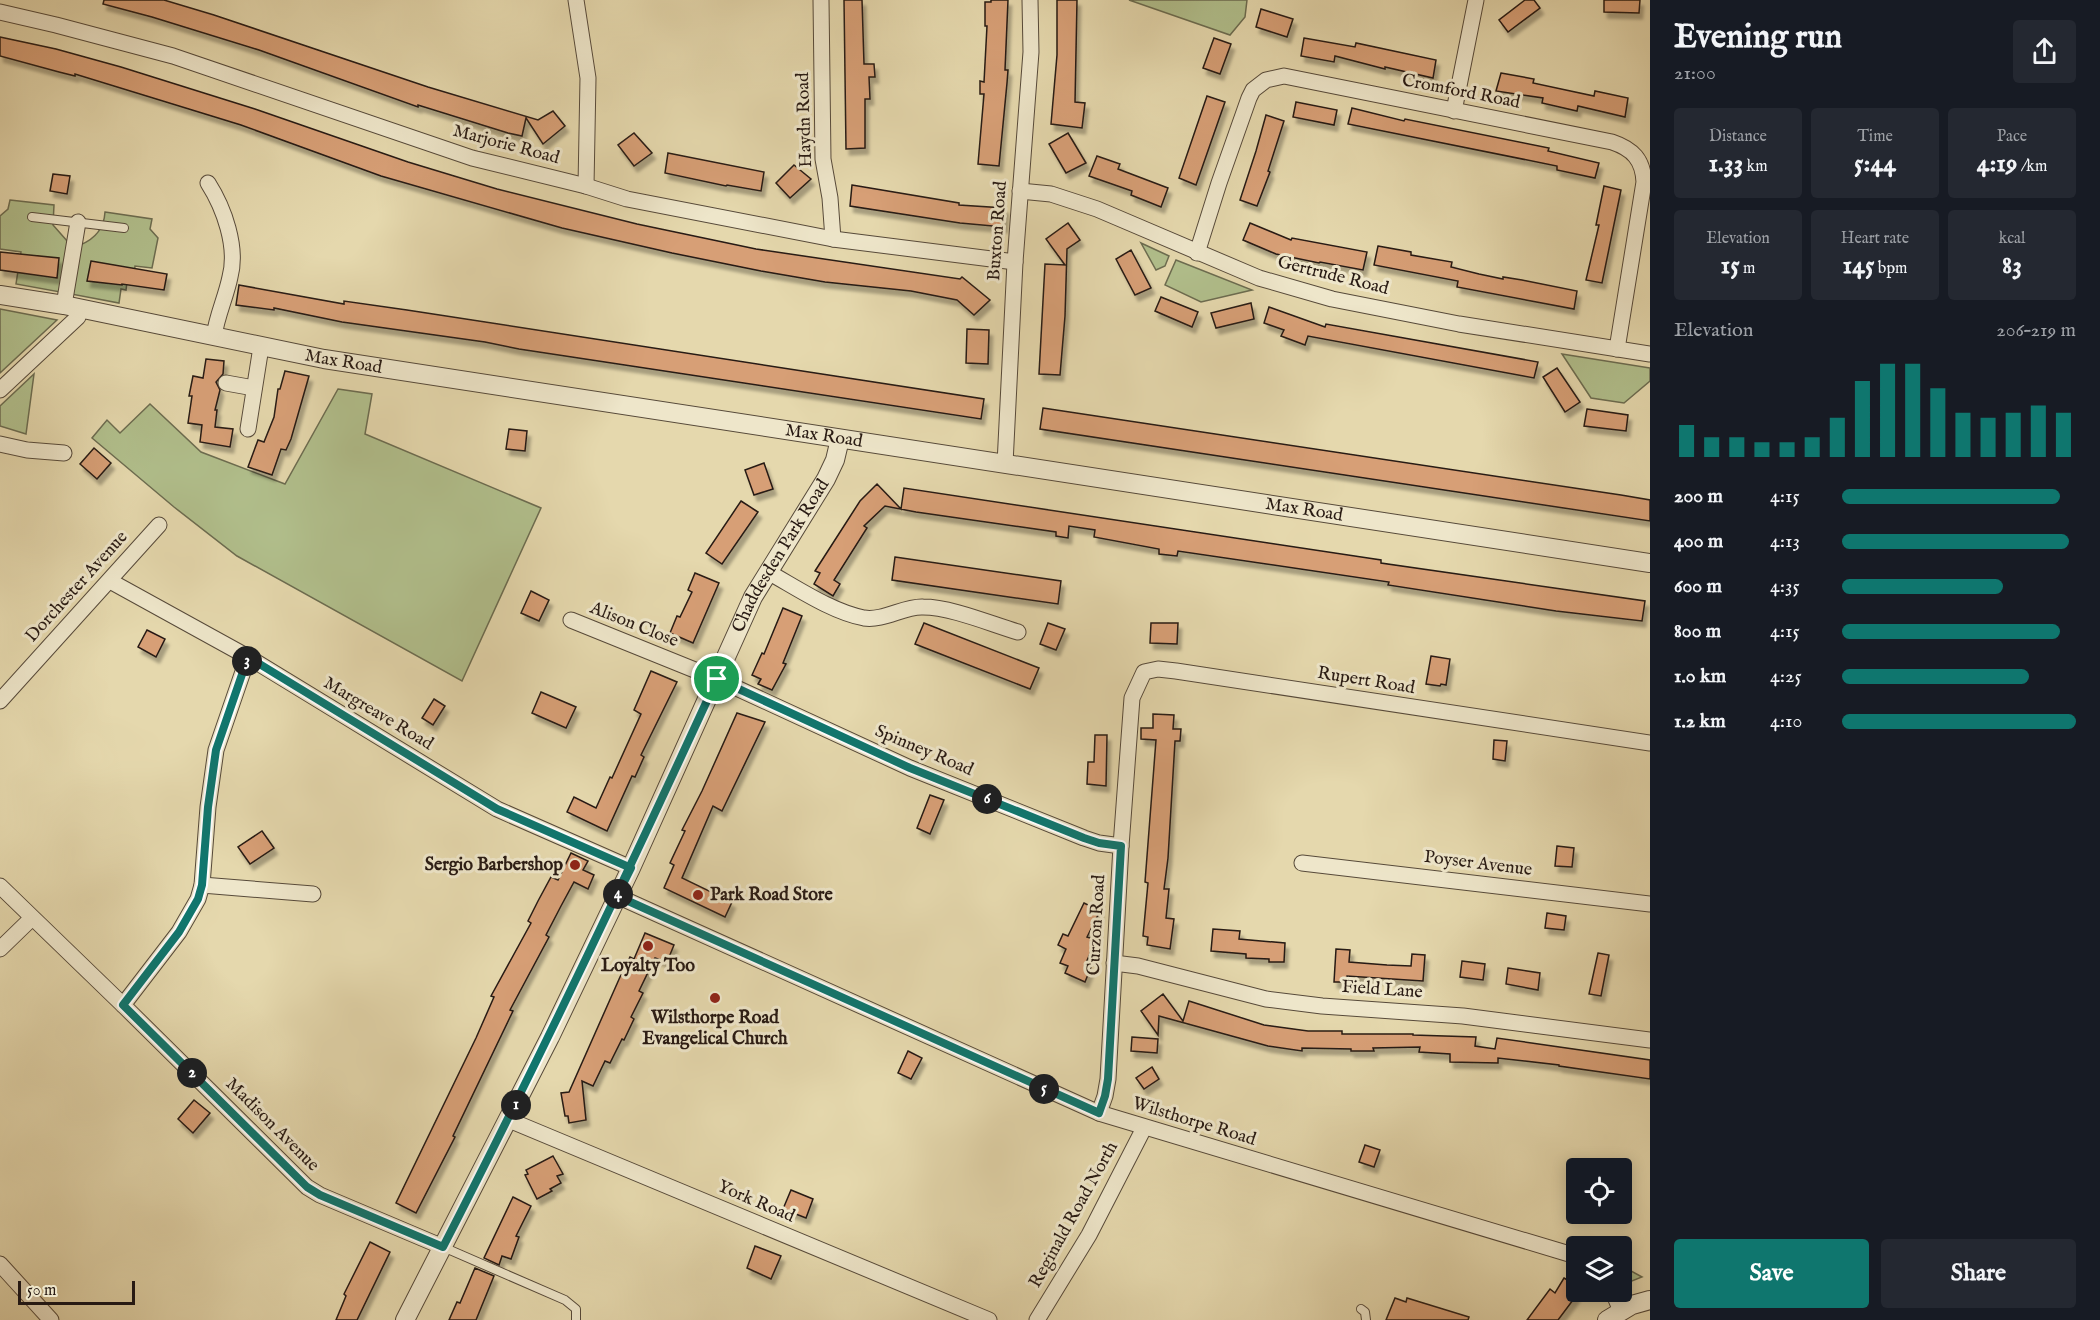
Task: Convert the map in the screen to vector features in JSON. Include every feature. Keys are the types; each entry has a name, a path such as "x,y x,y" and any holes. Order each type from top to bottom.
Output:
{"street":[{"path":"576,0 588,78 586,186"},
{"name":"Haydn Road","path":"821,0 823,159 830,198 833,239"},
{"name":"Buxton Road","path":"1005,464 1015,262 1031,52 1030,0"},
{"path":"1454,111 1476,0"},
{"name":"Marjorie Road","path":"0,12 173,56 472,158 586,186 627,199 833,239 1015,262"},
{"name":"Cromford Road","path":"1197,253 1249,98 1253,90 1266,80 1284,76 1612,142 1636,154 1644,172 1617,349"},
{"path":"208,183 220,205 237,254 218,314 214,336"},
{"name":"Gertrude Road","path":"1020,191 1051,194 1097,209 1259,278 1332,299 1459,324 1650,354"},
{"path":"0,390 78,317 72,307 78,222"},
{"name":"Max Road","path":"0,295 72,307 324,359 1650,563"},
{"path":"248,429 261,346"},
{"path":"226,384 254,388"},
{"name":"Chaddesden Park Road","path":"405,1320 509,1120 631,868 753,597 826,479 836,460 840,439"},
{"path":"0,444 27,450 63,453"},
{"name":"Dorchester Avenue","path":"0,701 159,525"},
{"path":"768,572 810,596 847,613 867,618 923,607 953,613 1018,632"},
{"name":"Margreave Road","path":"110,581 248,657 497,809 631,868"},
{"name":"Alison Close","path":"571,620 717,679"},
{"path":"123,1005 190,915 198,899 202,885 208,807 216,750 248,657"},
{"name":"Rupert Road","path":"1129,738 1132,698 1144,672 1158,669 1650,743"},
{"name":"Spinney Road","path":"717,679 910,768 1084,838 1121,846"},
{"name":"Curzon Road","path":"1099,1113 1108,1079 1129,738"},
{"name":"Poyser Avenue","path":"1302,863 1650,904"},
{"path":"202,885 313,894"},
{"name":"Madison Avenue","path":"0,886 307,1187 320,1195 443,1247"},
{"name":"Wilsthorpe Road","path":"617,896 1099,1113 1566,1253"},
{"path":"0,949 33,918"},
{"name":"Field Lane","path":"1114,963 1138,966 1266,999 1322,1006 1463,1016 1650,1040"},
{"name":"York Road","path":"509,1120 989,1320"},
{"name":"Reginald Road North","path":"1037,1320 1089,1235 1144,1128"},
{"path":"0,1264 51,1320"},
{"path":"1614,1316 1632,1305 1650,1300"}],"lane":[{"path":"32,217 124,228"},
{"path":"443,1247 565,1300 576,1308 576,1320"},
{"path":"1362,1309 1366,1320"}],"green space":[{"path":"1129,0 1247,0 1245,17 1230,35"},
{"path":"10,200 54,205 53,225 68,242 60,292 16,284 21,252 0,249 0,216 8,209"},
{"path":"105,212 152,219 150,229 158,238 152,268 135,266 134,275 128,274 126,290 121,289 119,303 71,294 80,245 98,233"},
{"path":"1141,243 1169,256 1165,266 1156,270"},
{"path":"1176,260 1252,290 1201,302 1165,285"},
{"path":"0,309 57,320 0,373"},
{"path":"1562,354 1650,368 1650,381 1624,403 1591,398"},
{"path":"34,374 26,434 0,426 0,406"},
{"path":"338,389 372,394 365,434 541,508 462,681 237,556 92,438 107,420 120,433 150,404 201,452 285,484"},
{"path":"1632,1272 1642,1277 1632,1281"}],"building":[{"path":"104,0 164,0 428,87 538,120 553,111 565,126 543,144 526,118 522,136 508,133 418,105 418,107 259,50 103,4"},
{"path":"844,0 862,0 864,64 874,64 875,77 869,77 870,99 865,99 865,148 846,149"},
{"path":"991,0 1008,0 1005,70 1008,70 999,166 978,164 984,94 980,94 980,81 984,82 987,26 985,26 985,2 991,2"},
{"path":"1057,0 1077,0 1075,102 1085,103 1082,128 1051,124 1057,55"},
{"path":"1525,0 1534,0 1540,8 1508,32 1499,20"},
{"path":"1604,0 1640,0 1639,13 1604,12"},
{"path":"1261,9 1293,19 1287,37 1256,27"},
{"path":"0,37 56,49 121,67 497,189 637,224 756,249 960,279 962,277 990,300 974,315 957,300 911,291 825,282 761,271 562,228 381,176 241,125 75,74 75,76 0,56"},
{"path":"1214,38 1231,44 1220,74 1203,68"},
{"path":"1304,38 1355,47 1356,43 1436,60 1433,78 1335,56 1334,62 1301,56"},
{"path":"1501,73 1534,79 1533,83 1594,96 1595,91 1628,98 1625,117 1578,106 1577,111 1542,103 1543,98 1496,91"},
{"path":"1207,96 1225,102 1196,185 1179,178"},
{"path":"1296,102 1337,110 1334,125 1293,117"},
{"path":"1352,108 1404,121 1405,119 1549,148 1548,151 1599,163 1595,178 1557,170 1557,166 1348,124"},
{"path":"1266,115 1284,121 1268,171 1270,172 1257,206 1240,200"},
{"path":"634,133 652,153 634,166 618,145"},
{"path":"1068,133 1086,163 1066,173 1049,144"},
{"path":"668,153 764,172 761,191 665,173"},
{"path":"1097,156 1120,164 1118,169 1168,188 1161,207 1131,195 1132,191 1089,176"},
{"path":"794,165 811,179 790,198 776,183"},
{"path":"53,174 70,176 67,194 50,191"},
{"path":"852,185 959,203 959,205 1005,208 1004,227 960,223 850,206"},
{"path":"1604,186 1621,190 1602,283 1586,280 1599,225 1596,225"},
{"path":"1068,223 1080,240 1067,249 1060,375 1039,374 1045,264 1065,265 1046,239"},
{"path":"1250,223 1291,240 1292,238 1367,252 1363,270 1276,254 1243,240"},
{"path":"1378,246 1411,252 1411,255 1452,262 1451,267 1479,274 1577,291 1574,309 1457,287 1458,281 1374,265"},
{"path":"1131,250 1151,288 1135,295 1116,259"},
{"path":"0,252 59,258 57,278 0,270"},
{"path":"91,261 167,274 164,290 87,281"},
{"path":"239,285 344,304 344,301 407,310 984,399 981,419 342,322 274,308 274,310 236,305"},
{"path":"1161,297 1198,312 1192,327 1155,311"},
{"path":"1251,303 1254,319 1216,328 1211,313"},
{"path":"1269,307 1325,327 1326,324 1538,362 1534,378 1308,336 1305,345 1281,336 1284,330 1264,323"},
{"path":"967,329 989,330 988,364 966,363"},
{"path":"206,359 224,361 223,374 216,382 220,390 215,410 217,410 215,427 233,429 230,447 200,442 202,425 188,423 192,396 189,396 193,376 203,378"},
{"path":"1557,368 1580,402 1565,412 1543,377"},
{"path":"285,371 309,376 291,439 286,450 281,449 272,475 248,467 258,440 264,442 274,417 278,389 280,389"},
{"path":"1043,408 1650,500 1650,521 1040,429"},
{"path":"1587,409 1628,415 1626,431 1584,426"},
{"path":"509,429 527,431 525,451 506,449"},
{"path":"94,448 111,463 97,479 80,464"},
{"path":"764,463 773,489 754,495 745,470"},
{"path":"877,484 901,509 904,488 1368,558 1381,560 1381,563 1645,601 1642,621 1556,611 1388,585 1389,582 1178,551 1177,556 1159,554 1159,549 1094,537 1095,530 1069,526 1068,538 1056,536 1056,532 916,512 885,506 864,526 867,528 834,580 840,584 833,596 814,584 820,573 815,571 860,501"},
{"path":"741,501 758,512 722,564 706,553"},
{"path":"895,557 1061,581 1058,604 892,580"},
{"path":"695,573 719,583 693,643 670,633 677,616 680,617 692,592 688,590"},
{"path":"531,591 549,600 539,621 521,613"},
{"path":"783,608 802,616 783,663 786,664 772,690 758,684 761,679 752,675 762,653 764,654"},
{"path":"924,623 1039,668 1030,689 915,644"},
{"path":"1048,623 1065,629 1056,650 1040,644"},
{"path":"1151,623 1178,623 1177,644 1150,643"},
{"path":"147,630 165,639 156,657 138,647"},
{"path":"1431,656 1450,659 1446,685 1426,684"},
{"path":"651,671 677,682 641,755 644,757 635,777 632,776 607,831 567,812 574,797 596,808 641,714 634,710"},
{"path":"541,692 576,707 566,728 532,713"},
{"path":"434,699 445,706 433,725 422,718"},
{"path":"737,713 765,722 722,811 713,806 682,878 732,902 725,917 664,888 674,865 670,863 685,831 682,830"},
{"path":"1153,714 1174,715 1173,729 1181,729 1180,741 1175,741 1164,889 1169,889 1166,918 1174,919 1170,949 1147,945 1148,937 1143,936 1156,740 1141,739 1141,728 1153,728"},
{"path":"1095,735 1107,735 1106,786 1087,784 1088,762 1094,762"},
{"path":"1494,740 1507,741 1505,761 1493,759"},
{"path":"930,795 944,800 930,834 917,828"},
{"path":"262,831 274,848 250,864 238,847"},
{"path":"1557,846 1574,848 1572,867 1555,866"},
{"path":"571,853 588,861 583,870 594,875 588,889 574,882 561,906 546,935 549,937 510,1010 513,1011 453,1136 455,1137 416,1213 396,1203 476,1038 494,997 491,996 531,923 528,921 538,901 551,877 558,880"},
{"path":"1084,903 1100,911 1087,937 1096,940 1085,965 1091,967 1085,982 1065,973 1068,966 1060,963 1066,949 1058,945 1063,934 1068,936"},
{"path":"1547,913 1566,916 1564,930 1545,928"},
{"path":"1213,929 1240,931 1239,939 1285,943 1284,962 1246,958 1246,954 1211,951"},
{"path":"645,933 674,945 667,962 655,958 639,991 643,993 631,1017 634,1019 610,1063 605,1061 593,1086 582,1081 586,1120 569,1123 568,1116 565,1116 561,1093 569,1092 620,977 630,957 634,959"},
{"path":"1336,949 1350,950 1349,962 1387,965 1411,966 1412,954 1425,955 1423,981 1347,976 1346,982 1334,982"},
{"path":"1598,953 1609,955 1601,996 1589,994"},
{"path":"1462,961 1485,964 1483,980 1460,977"},
{"path":"1508,968 1540,973 1538,990 1506,984"},
{"path":"1163,994 1183,1021 1189,1001 1264,1025 1308,1031 1476,1037 1475,1046 1495,1049 1497,1038 1650,1060 1650,1079 1498,1058 1498,1063 1450,1062 1450,1054 1419,1052 1420,1047 1373,1048 1374,1051 1302,1048 1302,1051 1268,1046 1159,1016 1158,1035 1141,1011"},
{"path":"1132,1037 1158,1039 1157,1053 1131,1051"},
{"path":"908,1051 922,1058 911,1079 898,1073"},
{"path":"1152,1067 1159,1079 1144,1089 1136,1078"},
{"path":"194,1100 210,1113 193,1133 178,1119"},
{"path":"1365,1145 1380,1150 1374,1167 1359,1162"},
{"path":"553,1156 563,1174 557,1176 561,1183 537,1199 525,1175 528,1174 526,1170"},
{"path":"791,1190 813,1199 806,1218 783,1209"},
{"path":"513,1197 531,1206 516,1236 519,1237 511,1259 502,1256 499,1265 484,1258"},
{"path":"370,1242 390,1252 357,1320 336,1320 346,1296 344,1294"},
{"path":"755,1246 781,1256 771,1279 747,1268"},
{"path":"475,1268 494,1276 476,1320 449,1320 457,1302 460,1303"},
{"path":"1564,1278 1566,1279 1566,1302 1572,1302 1558,1320 1527,1320 1550,1289 1555,1293"},
{"path":"1395,1298 1406,1302 1407,1298 1469,1317 1468,1320 1386,1320"}],"place":[{"name":"Sergio Barbershop","path":"575,865"},
{"name":"Park Road Store","path":"698,895"},
{"name":"Loyalty Too","path":"648,946"},
{"name":"Wilsthorpe Road Evangelical Church","path":"715,998"}],"route":[{"path":"717,679 631,868 550,1037 443,1247 320,1195 307,1187 123,1005 179,932 198,899 202,885 208,807 216,750 248,657 497,809 631,868 617,896 1099,1113 1108,1079 1121,846 1084,838 910,768 717,679"}]}
